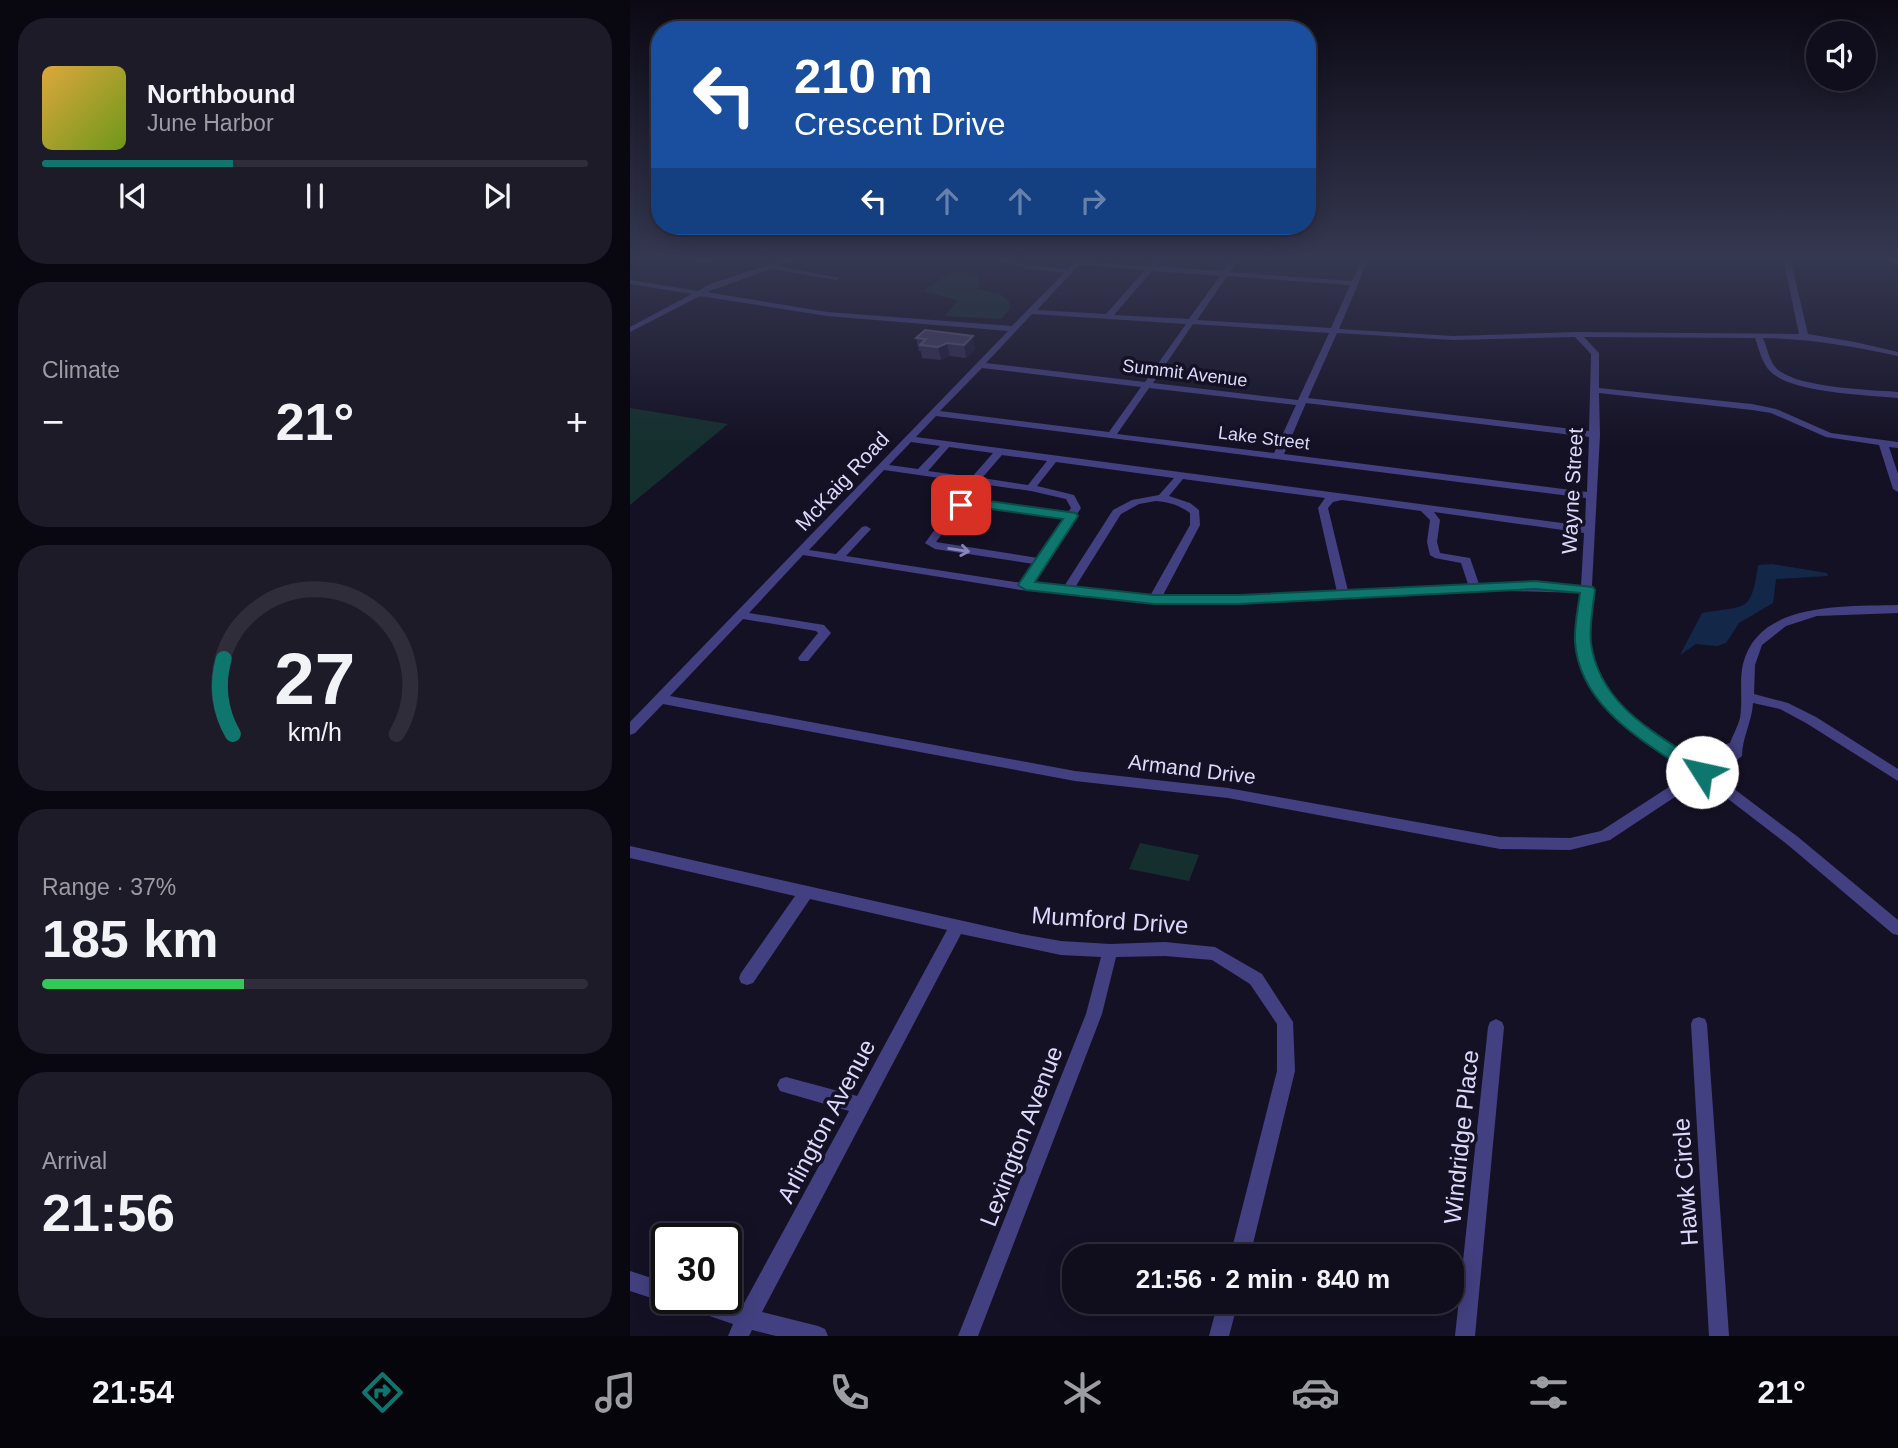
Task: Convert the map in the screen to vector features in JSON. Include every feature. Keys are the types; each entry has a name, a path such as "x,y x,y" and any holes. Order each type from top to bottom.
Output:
{"street":[{"path":"630,330 648,320"},
{"path":"905,320 1014,329"},
{"name":"McKaig Road","path":"630,730 1023,320"},
{"path":"1169,320 1454,338 1576,334 1804,336 1898,354"},
{"path":"1278,456 1338,320"},
{"path":"1801,320 1804,336"},
{"path":"1111,436 1192,322"},
{"name":"Wayne Street","path":"1576,334 1595,353 1595,431 1583,641 1589,672 1606,701 1634,725 1702,772 1793,841 1898,928"},
{"path":"1758,336 1771,366 1775,372 1785,377 1817,386 1898,395"},
{"name":"Summit Avenue","path":"980,365 1595,431"},
{"path":"1595,390 1752,407 1773,411 1829,435 1898,445"},
{"name":"Lake Street","path":"932,413 1591,496"},
{"path":"907,439 1589,530"},
{"path":"1883,443 1898,489"},
{"path":"921,472 946,445"},
{"path":"974,481 1000,451"},
{"path":"1031,488 1054,458"},
{"path":"882,467 1031,488 1070,497 1076,508 1026,585"},
{"path":"1163,497 1180,476"},
{"path":"1067,591 1116,512 1127,505 1163,497 1187,505 1195,512 1195,525 1154,600"},
{"path":"1341,497 1328,500 1324,508 1342,589"},
{"path":"1041,562 934,546 930,543 956,508 968,502 1071,516"},
{"path":"1423,508 1435,520 1432,542 1435,555 1466,561 1475,588"},
{"path":"839,557 866,529"},
{"path":"802,552 1067,591 1154,600 1342,589 1535,585 1587,590"},
{"path":"1898,609 1816,612 1782,623 1757,643 1749,665 1747,697 1784,706 1811,720 1898,776"},
{"path":"740,615 820,628 825,633 804,658"},
{"name":"Armand Drive","path":"661,699 1075,776 1228,793 1500,843 1570,844 1605,836 1702,772 1704,762 1720,750 1735,747 1746,718 1747,697"},
{"name":"Mumford Drive","path":"630,852 956,928 1061,948 1110,951 1165,949 1215,954 1255,979 1285,1022 1286,1071 1243,1244"},
{"path":"747,978 806,892"},
{"name":"Arlington Avenue","path":"743,1327 956,928"},
{"name":"Lexington Avenue","path":"968,1336 1094,1014 1110,951"},
{"name":"Hawk Circle","path":"1699,1024 1719,1336"},
{"name":"Windridge Place","path":"1465,1336 1496,1027"},
{"path":"786,1085 862,1106"},
{"path":"630,1281 651,1288"},
{"path":"717,1314 743,1327 818,1336"},
{"path":"1219,1336 1225,1314"}],"green space":[{"path":"630,408 728,424 630,505"},
{"path":"1140,843 1199,855 1189,881 1129,869"}],"water":[{"path":"1772,564 1827,573 1828,576 1776,579 1773,603 1739,623 1726,643 1717,646 1696,644 1680,655 1702,613 1744,604 1753,592 1758,565"}],"building":[{"path":"925,330 973,336 964,345 920,345 926,339 916,338"}],"route":[{"path":"961,505 968,502 1071,516 1026,585 1067,591 1154,600 1343,595 1535,585 1587,590 1583,641 1589,672 1606,701 1634,725 1702,772"}]}
